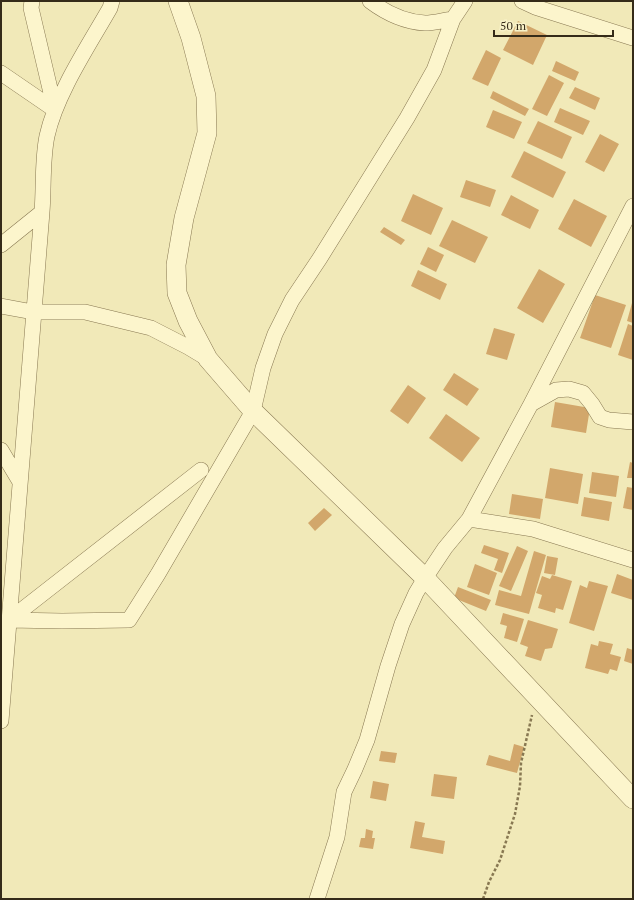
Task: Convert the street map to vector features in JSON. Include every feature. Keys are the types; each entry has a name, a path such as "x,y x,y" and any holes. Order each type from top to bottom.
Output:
{"street":[{"path":"32,1 31,8 55,110"},
{"path":"1,721 47,136 55,110 110,8 112,1"},
{"path":"178,1 191,38 206,96 207,133 183,226 176,265 177,293 188,321 208,359 253,411 425,578 633,799"},
{"path":"370,1 381,9 406,20 426,23 453,19"},
{"path":"9,620 129,620 158,574 253,411 263,368 275,334 292,300 320,258 407,118 434,70 453,19 465,1"},
{"path":"522,1 536,7 633,38"},
{"path":"1,72 55,110"},
{"path":"317,899 337,837 344,792 367,740 388,666 402,624 425,578 445,548 469,519 531,404 633,206"},
{"path":"1,245 42,212"},
{"path":"1,306 34,312 85,312 151,328 208,359"},
{"path":"531,404 556,390 569,390 583,393 600,417 609,420 633,422"},
{"path":"1,450 20,482"},
{"path":"9,620 201,470"},
{"path":"469,519 533,528 633,560"}],"path":[{"path":"483,899 489,882 500,860 515,814 520,786 521,763 536,697"}],"building":[{"path":"518,21 547,35 533,65 503,50"},
{"path":"486,50 501,58 488,86 472,79"},
{"path":"556,61 579,72 575,81 552,71"},
{"path":"549,75 564,83 547,116 532,109"},
{"path":"575,87 600,98 595,110 569,98"},
{"path":"493,91 529,109 525,116 490,98"},
{"path":"560,108 590,121 583,135 554,122"},
{"path":"493,110 522,122 514,139 486,127"},
{"path":"538,121 572,137 562,159 527,143"},
{"path":"600,134 619,144 604,172 585,162"},
{"path":"524,151 566,172 553,198 511,177"},
{"path":"466,180 496,190 490,207 460,197"},
{"path":"413,194 443,208 431,235 401,221"},
{"path":"511,195 539,210 530,229 501,215"},
{"path":"574,199 607,216 591,247 558,229"},
{"path":"452,220 488,237 475,263 439,246"},
{"path":"384,227 405,240 401,245 380,232"},
{"path":"428,247 444,255 436,272 420,264"},
{"path":"539,269 565,284 543,323 517,308"},
{"path":"418,270 447,284 440,300 411,286"},
{"path":"595,295 626,305 611,348 580,338"},
{"path":"632,303 633,304 633,323 627,321"},
{"path":"628,324 633,326 633,360 618,355"},
{"path":"494,328 515,334 507,360 486,354"},
{"path":"454,373 479,389 467,406 443,390"},
{"path":"408,385 426,398 408,424 390,411"},
{"path":"555,402 590,408 586,433 551,427"},
{"path":"446,414 480,438 462,462 429,438"},
{"path":"630,462 633,463 633,478 627,478"},
{"path":"550,468 583,474 578,504 545,498"},
{"path":"592,472 619,476 616,497 589,493"},
{"path":"627,487 633,488 633,510 623,508"},
{"path":"512,494 543,499 540,519 509,514"},
{"path":"584,497 612,502 609,521 581,516"},
{"path":"324,508 332,515 315,531 308,523"},
{"path":"484,545 509,553 502,573 494,570 498,559 481,553"},
{"path":"517,546 528,551 511,591 499,586"},
{"path":"534,551 546,555 529,614 495,605 499,590 521,596"},
{"path":"547,556 558,558 555,575 544,573"},
{"path":"475,564 497,573 489,595 467,587"},
{"path":"617,574 633,580 633,600 611,593"},
{"path":"552,575 572,581 563,610 556,608 555,613 538,608 542,595 536,593 542,576 550,579"},
{"path":"589,581 608,586 594,631 569,623 580,585 587,588"},
{"path":"458,587 491,600 486,611 454,598"},
{"path":"503,613 524,619 517,642 504,638 507,626 500,624"},
{"path":"528,620 558,629 552,648 545,649 541,661 525,656 528,647 520,644"},
{"path":"599,641 613,644 610,654 621,657 617,671 610,669 608,674 585,668 591,644 598,646"},
{"path":"627,648 633,650 633,664 624,661"},
{"path":"514,744 524,747 517,773 486,765 489,755 510,761"},
{"path":"381,751 397,753 395,763 379,761"},
{"path":"434,774 457,777 454,799 431,796"},
{"path":"373,781 389,784 386,801 370,798"},
{"path":"415,821 425,823 422,837 445,841 443,854 410,848"},
{"path":"366,829 373,831 372,838 375,838 373,849 359,847 361,838 365,838"}]}
